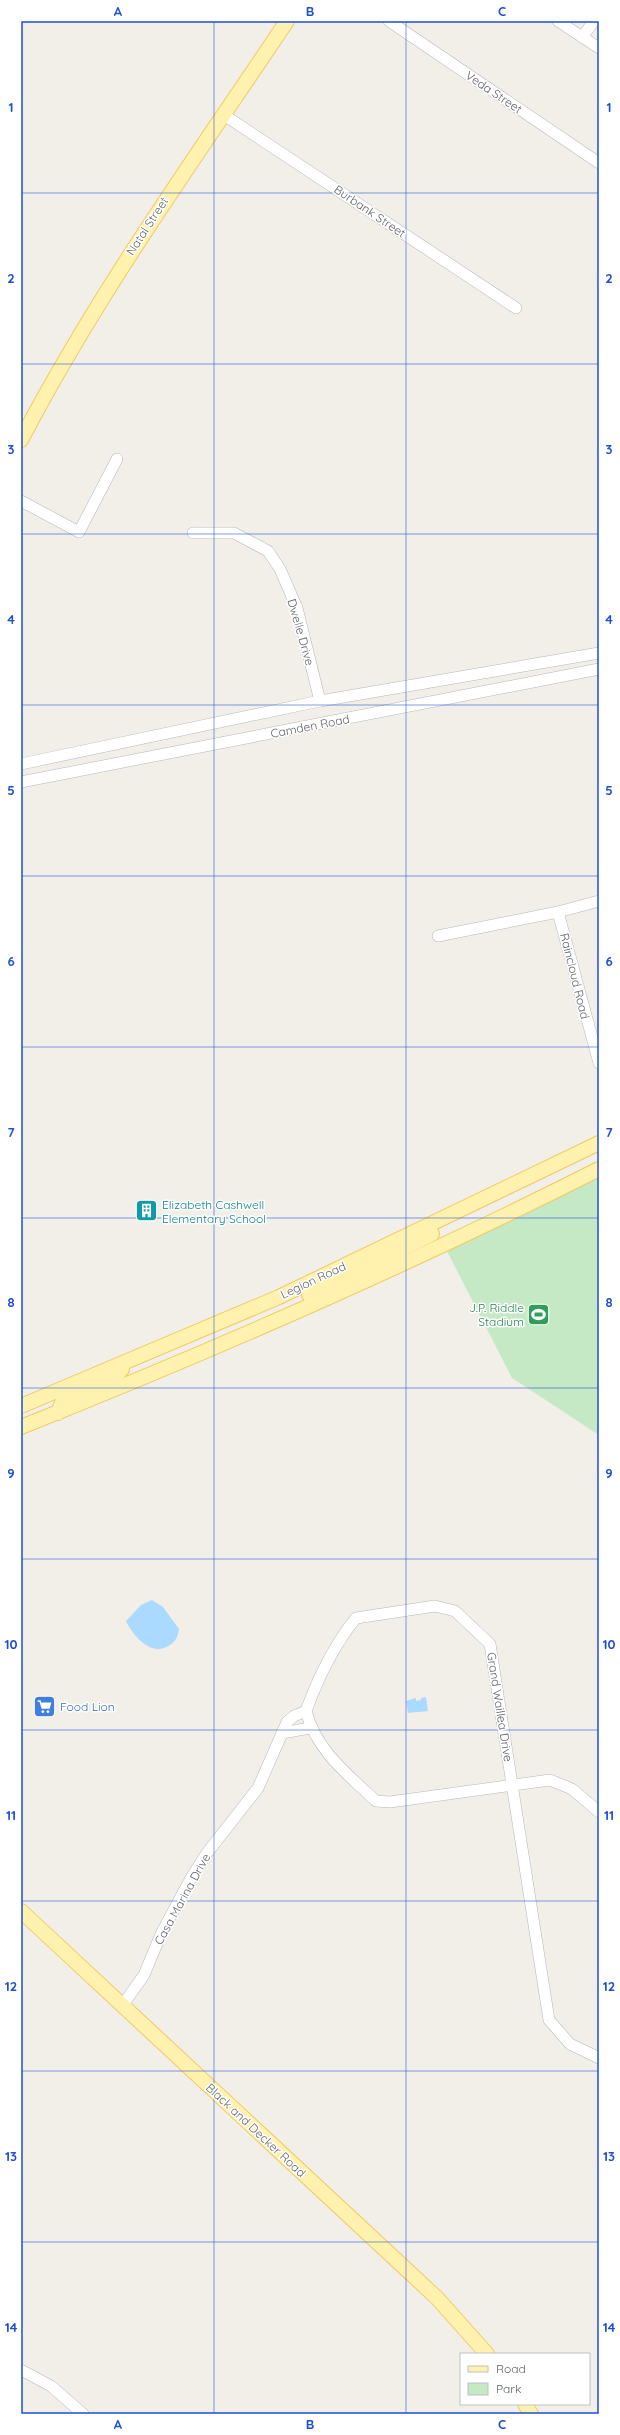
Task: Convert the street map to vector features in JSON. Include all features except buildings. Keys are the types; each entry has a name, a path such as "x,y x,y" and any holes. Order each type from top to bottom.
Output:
{"main road":[{"name":"Natal Street","path":"21,440 100,300 166,197 224,115 287,21"},
{"name":"Legion Road","path":"21,1406 292,1291 599,1144"},
{"name":"Legion Road","path":"21,1428 162,1369 483,1227 599,1169"},
{"path":"311,1304 308,1298 309,1296 435,1232 463,1208"},
{"path":"162,1369 180,1354 291,1303 295,1298 292,1291"},
{"path":"58,1413 61,1402 116,1376 130,1360"},
{"path":"21,1418 48,1405 48,1395"},
{"name":"Black and Decker Road","path":"21,1911 437,2298 486,2353"},
{"path":"526,2405 531,2414"}],"street":[{"name":"Veda Street","path":"389,21 599,163"},
{"path":"558,21 599,48"},
{"path":"582,37 594,21"},
{"name":"Burbank Street","path":"224,115 516,308"},
{"path":"21,502 79,532 117,459"},
{"name":"Dwelle Drive","path":"193,534 234,533 268,551 280,569 297,608 320,701"},
{"name":"Camden Road","path":"21,764 320,701 599,653"},
{"name":"Camden Road","path":"21,782 599,669"},
{"path":"438,936 558,912 599,901"},
{"name":"Raincloud Road","path":"558,912 599,1063"},
{"name":"Grand Waillea Drive","path":"306,1711 314,1689 342,1636 356,1618 435,1606 455,1611 490,1644 549,2020 570,2044 599,2058"},
{"path":"296,1732 294,1716 306,1711 310,1728 331,1759 376,1801 390,1802 552,1780 572,1789 599,1812"},
{"name":"Casa Marina Drive","path":"122,2006 144,1975 161,1934 191,1878 207,1853 258,1788 287,1722 294,1716"},
{"path":"282,1733 296,1732 310,1728"},
{"path":"21,2370 52,2386 83,2414"}],"green space":[{"name":"J.P. Riddle Stadium","path":"599,1174 599,1435 512,1378 447,1251"}],"water":[{"path":"152,1600 163,1607 179,1629 174,1642 163,1648 157,1649 144,1644 138,1639 126,1621 141,1605"},
{"path":"426,1697 428,1711 408,1713 406,1701 416,1698 416,1701 421,1700 421,1698"}],"place":[{"name":"Elizabeth Cashwell Elementary School","path":"146,1211"},
{"name":"J.P. Riddle Stadium","path":"539,1314"},
{"name":"Food Lion","path":"45,1706"}]}
